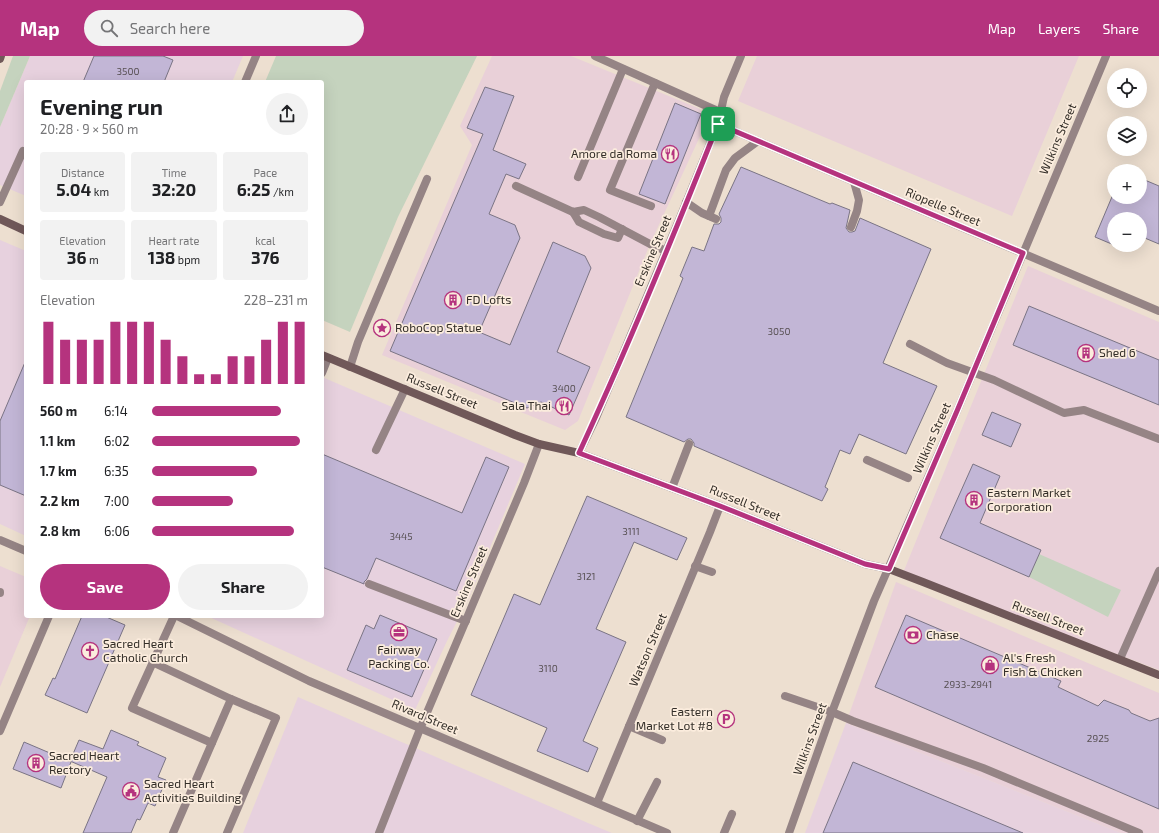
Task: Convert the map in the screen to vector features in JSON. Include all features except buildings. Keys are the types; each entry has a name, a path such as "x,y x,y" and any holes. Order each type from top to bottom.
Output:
{"street":[{"path":"246,80 256,56"},
{"path":"595,56 720,112"},
{"name":"Erskine Street","path":"579,453 596,418 718,124 724,97 741,56"},
{"name":"Wilkins Street","path":"789,833 832,712 874,601 973,372 1106,56"},
{"path":"578,177 623,69"},
{"path":"651,206 610,190 655,83"},
{"name":"Riopelle Street","path":"718,124 1159,311"},
{"path":"686,202 702,213 713,218 726,170 735,158 758,141"},
{"path":"0,202 23,151"},
{"path":"350,367 358,342 427,179"},
{"path":"851,227 857,211 859,200 854,182"},
{"path":"516,186 574,212 584,210 666,251"},
{"path":"574,212 579,222 604,234 618,238 622,229"},
{"path":"0,219 24,230"},
{"path":"910,344 947,363 994,380 1064,413 1084,410 1159,439"},
{"name":"Russell Street","path":"325,356 515,435 539,444 579,453 720,506 865,564 889,569 1159,675"},
{"path":"376,450 405,389"},
{"name":"Erskine Street","path":"380,833 420,729 539,444"},
{"path":"672,488 689,444"},
{"path":"867,460 908,478"},
{"name":"Watson Street","path":"597,803 720,506"},
{"path":"0,540 24,550"},
{"path":"696,566 712,572"},
{"path":"1120,659 1159,572"},
{"path":"369,584 466,621"},
{"path":"0,731 47,618"},
{"path":"174,618 152,662 132,708 212,743"},
{"name":"Rivard Street","path":"179,618 309,681 667,833"},
{"path":"152,662 231,699 276,718 227,833"},
{"path":"785,696 984,768 1140,833"},
{"path":"173,833 231,699"},
{"path":"629,726 662,740"},
{"path":"637,820 656,782"},
{"path":"724,833 732,814"}],"shaded area":[{"path":"30,56 243,56 233,80 24,80 24,195 0,185 0,127"},
{"path":"492,56 571,56 698,108 709,117 650,244 578,421 565,430 382,355 472,145 460,126"},
{"path":"757,56 1079,56 1012,216 738,101"},
{"path":"0,240 24,250 24,535 0,524"},
{"path":"1028,266 1159,322 1159,670 903,573"},
{"path":"324,378 525,464 468,600 415,710 211,618 324,618"},
{"path":"0,566 24,576 24,618 29,618 0,687"},
{"path":"896,582 1159,693 1159,833 1121,833 846,723"},
{"path":"298,697 588,823 612,833 243,833"},
{"path":"846,723 1121,833 805,833"}],"green space":[{"path":"13,56 30,56 0,127 0,91"},
{"path":"276,56 477,56 398,217 350,332 324,321 324,80 266,80"},
{"path":"1039,554 1121,590 1108,617 1029,577"}],"place":[{"name":"Amore da Roma","path":"670,154"},
{"name":"FD Lofts","path":"453,300"},
{"name":"RoboCop Statue","path":"382,328"},
{"name":"Shed 6","path":"1086,353"},
{"name":"Sala Thai","path":"564,406"},
{"name":"Eastern Market Corporation","path":"974,500"},
{"name":"Fairway Packing Co.","path":"399,632"},
{"name":"Chase","path":"913,635"},
{"name":"Sacred Heart Catholic Church","path":"90,651"},
{"name":"Al's Fresh Fish & Chicken","path":"990,665"},
{"name":"Eastern Market Lot #8","path":"726,719"},
{"name":"Sacred Heart Rectory","path":"36,763"},
{"name":"Sacred Heart Activities Building","path":"131,791"}],"route":[{"path":"718,124 1023,253 889,569 865,564 720,506 579,453 596,418 718,124"}]}
